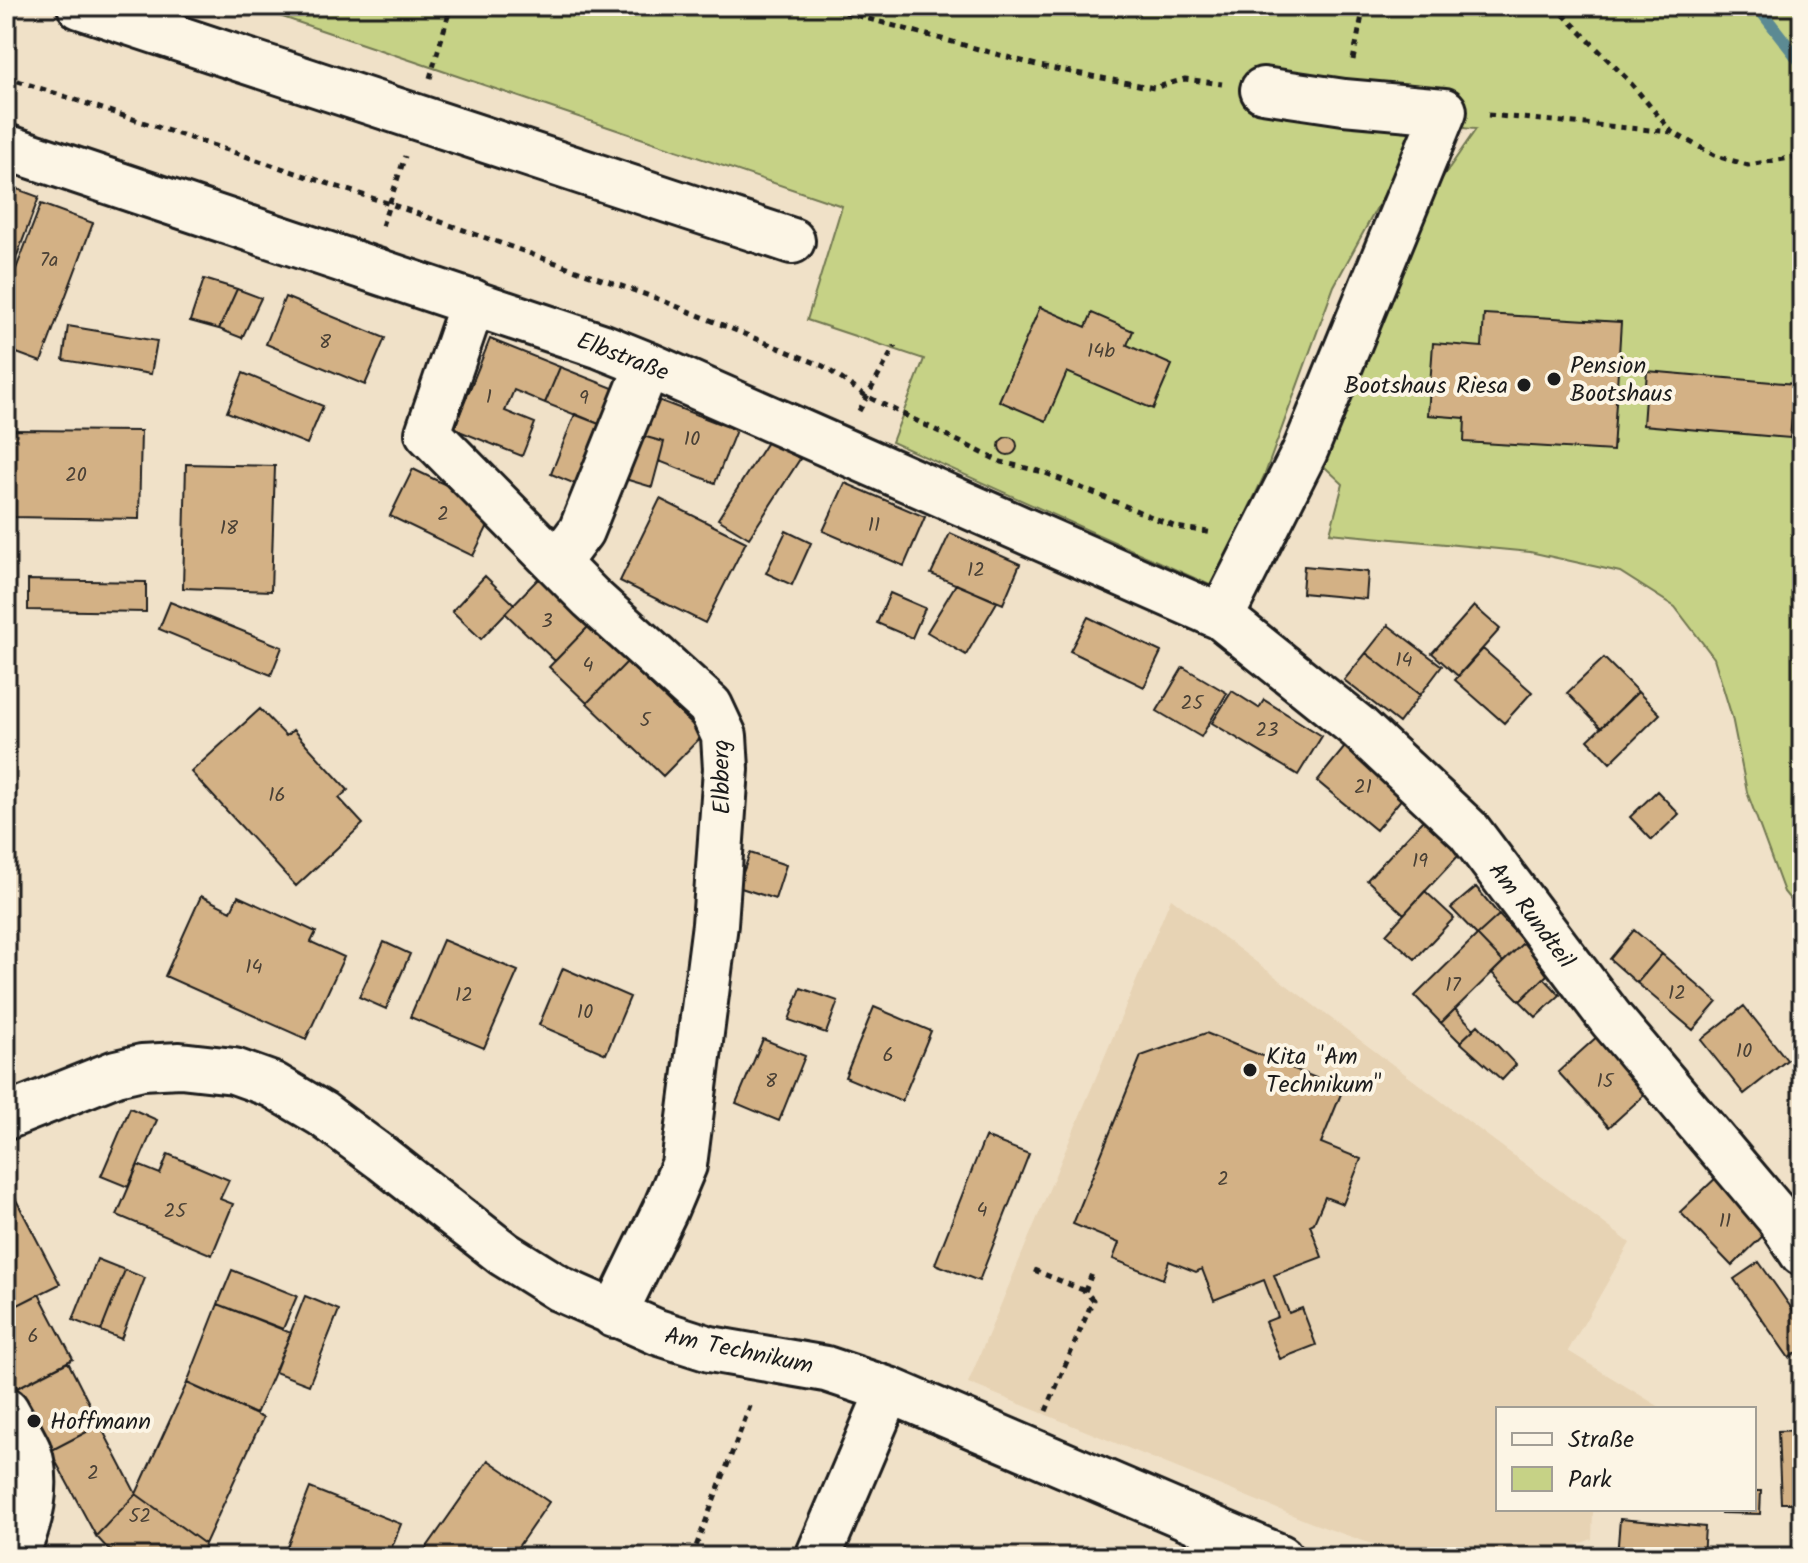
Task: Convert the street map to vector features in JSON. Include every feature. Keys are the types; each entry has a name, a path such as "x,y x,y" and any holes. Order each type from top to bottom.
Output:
{"street":[{"path":"80,6 792,241"},
{"path":"1221,617 1305,451 1444,111 1344,102 1263,90"},
{"name":"Elbstraße","path":"6,147 473,302 648,365 1221,617"},
{"name":"Elbberg","path":"473,302 428,433 557,563 710,706 724,736 726,769 715,924 684,1165 614,1315"},
{"path":"557,563 581,531 648,365"},
{"name":"Am Rundteil","path":"1221,617 1358,727 1469,831 1611,1019 1778,1217 1802,1253"},
{"name":"Am Technikum","path":"6,1117 116,1073 142,1067 180,1065 234,1071 273,1085 322,1114 504,1254 560,1289 614,1315 710,1349 826,1369 889,1390 1280,1557"},
{"path":"818,1557 889,1390"},
{"path":"6,1410 28,1451 33,1476 28,1521 14,1557"}],"path":[{"path":"418,117 451,6"},
{"path":"822,6 1040,66 1154,88 1185,79 1263,90"},
{"path":"1344,102 1364,6"},
{"path":"1555,6 1629,81 1672,132 1716,156 1748,165 1802,156"},
{"path":"6,77 390,204 647,295 823,366 866,396 1001,462 1043,472 1176,527 1258,540"},
{"path":"1444,111 1672,132"},
{"path":"393,194 399,177"},
{"path":"839,448 895,346"},
{"path":"1030,1449 1093,1300 1085,1291 1034,1270"},
{"path":"1085,1291 1093,1271"},
{"path":"692,1557 766,1359"}],"shaded area":[{"name":"Kita \"Am Technikum\"","path":"1171,898 1630,1243 1568,1351 1660,1407 1496,1407 1496,1511 1602,1511 1593,1512 1592,1539 1543,1557 1409,1557 1312,1523 968,1383"}],"green space":[{"path":"250,6 1802,6 1802,914 1784,892 1747,792 1732,717 1714,658 1675,607 1620,572 1530,552 1330,533 1343,484 1313,456 1436,187 1476,129 1422,125 1334,286 1265,474 1212,586 892,442 924,359 807,320 842,206"}],"building":[{"path":"6,185 39,197 13,266 6,264"},
{"path":"41,204 93,223 41,362 6,349 6,295"},
{"path":"204,279 237,289 219,329 190,321"},
{"path":"237,289 261,298 242,338 219,329"},
{"path":"285,297 385,338 365,385 266,344"},
{"path":"1040,307 1086,327 1092,313 1133,331 1127,345 1172,365 1153,409 1067,372 1046,421 999,401"},
{"name":"Bootshaus Riesa","path":"1484,314 1621,322 1613,451 1464,442 1465,418 1428,415 1433,343 1482,347"},
{"path":"68,326 157,341 151,374 63,360"},
{"path":"490,339 560,367 545,403 514,390 505,411 535,423 522,456 454,429"},
{"path":"560,367 623,392 609,428 545,403"},
{"path":"1647,371 1795,384 1790,438 1643,425"},
{"path":"243,373 323,406 307,444 227,412"},
{"path":"653,398 736,430 715,483 659,461 664,442 639,435"},
{"path":"575,414 609,428 585,488 551,474"},
{"path":"12,430 141,431 139,519 11,517"},
{"path":"639,435 664,442 652,487 625,479"},
{"path":"1004,437 1012,437 1017,446 1015,453 1004,455 999,450 999,442"},
{"path":"769,439 800,459 749,538 718,519"},
{"path":"186,464 275,466 271,591 183,588"},
{"path":"413,469 496,509 473,556 390,516"},
{"path":"845,483 925,517 904,566 823,531"},
{"path":"660,499 746,542 705,623 620,581"},
{"path":"786,531 811,543 792,585 766,573"},
{"path":"950,533 1020,564 1003,604 931,574"},
{"path":"1304,566 1368,572 1366,599 1302,593"},
{"path":"485,576 514,604 481,639 452,611"},
{"path":"539,578 589,626 555,661 505,613"},
{"path":"28,580 146,582 146,612 28,610"},
{"path":"956,584 997,602 966,655 927,632"},
{"path":"890,593 925,608 912,638 877,623"},
{"path":"170,602 282,647 271,675 159,629"},
{"path":"1474,606 1500,629 1458,676 1432,653"},
{"path":"1088,617 1161,652 1144,687 1070,651"},
{"path":"1388,625 1442,666 1420,695 1366,653"},
{"path":"589,626 627,662 587,703 549,667"},
{"path":"1483,649 1532,692 1504,723 1455,680"},
{"path":"1366,653 1420,695 1399,723 1344,680"},
{"path":"1604,658 1638,692 1601,728 1567,693"},
{"path":"627,662 703,735 663,776 587,703"},
{"path":"1183,667 1227,693 1201,737 1157,711"},
{"path":"1232,691 1259,708 1264,700 1322,736 1298,775 1212,723"},
{"path":"1638,692 1660,714 1610,763 1588,740"},
{"path":"260,709 286,736 293,730 348,790 339,798 363,824 296,886 191,772"},
{"path":"1349,742 1408,791 1376,830 1317,781"},
{"path":"1657,791 1679,814 1652,840 1630,817"},
{"path":"1436,806 1473,840 1404,914 1367,880"},
{"path":"750,853 786,865 775,899 738,887"},
{"path":"1476,887 1499,915 1477,935 1451,908"},
{"path":"1425,891 1454,918 1415,959 1386,934"},
{"path":"201,896 231,911 238,896 316,932 311,942 344,957 306,1039 165,976"},
{"path":"1499,915 1524,942 1503,962 1477,935"},
{"path":"1634,930 1662,954 1637,983 1610,959"},
{"path":"1477,935 1503,962 1441,1023 1415,996"},
{"path":"443,940 518,971 484,1048 410,1017"},
{"path":"384,942 410,954 386,1009 359,997"},
{"path":"1524,942 1547,975 1520,1001 1492,973"},
{"path":"1662,954 1717,1002 1693,1030 1637,983"},
{"path":"563,968 630,997 606,1054 539,1025"},
{"path":"1544,978 1560,995 1536,1017 1520,1001"},
{"path":"801,988 838,1001 826,1033 789,1020"},
{"path":"1744,1006 1787,1060 1744,1094 1701,1040"},
{"path":"874,1007 931,1031 902,1101 845,1077"},
{"path":"1455,1009 1474,1029 1460,1042 1441,1023"},
{"path":"1478,1025 1516,1065 1502,1080 1460,1042"},
{"path":"1206,1033 1343,1089 1321,1143 1361,1159 1343,1204 1325,1197 1314,1223 1310,1225 1322,1257 1274,1275 1289,1313 1302,1308 1316,1345 1280,1359 1265,1322 1278,1317 1264,1280 1214,1300 1202,1269 1196,1272 1169,1261 1163,1279 1113,1259 1119,1243 1073,1224 1141,1056"},
{"path":"1600,1034 1651,1089 1609,1127 1558,1072"},
{"path":"763,1039 805,1056 779,1121 736,1103"},
{"path":"130,1108 157,1120 128,1187 101,1176"},
{"path":"985,1137 1029,1154 979,1281 935,1264"},
{"path":"168,1154 229,1180 220,1199 233,1204 212,1255 117,1215 138,1165 160,1174"},
{"path":"1719,1175 1771,1228 1732,1266 1680,1212"},
{"path":"14,1196 60,1284 6,1311 6,1200"},
{"path":"97,1259 125,1270 101,1331 73,1320"},
{"path":"1759,1262 1802,1323 1802,1349 1789,1358 1734,1279"},
{"path":"125,1270 145,1278 121,1339 101,1331"},
{"path":"232,1270 297,1296 283,1329 218,1304"},
{"path":"39,1294 73,1359 17,1388 6,1367 6,1311"},
{"path":"305,1296 339,1310 309,1385 275,1372"},
{"path":"218,1304 291,1333 256,1414 187,1383"},
{"path":"68,1362 100,1425 50,1451 17,1388"},
{"path":"187,1383 263,1418 205,1544 136,1494"},
{"path":"100,1425 136,1494 96,1536 50,1451"},
{"path":"1802,1430 1802,1503 1781,1503 1778,1431"},
{"path":"488,1460 549,1502 511,1557 420,1557"},
{"path":"310,1488 401,1524 388,1557 283,1557"},
{"path":"1756,1491 1761,1491 1760,1514 1721,1513 1756,1511"},
{"path":"136,1494 205,1544 199,1557 119,1557 108,1549 96,1536"},
{"path":"1620,1519 1705,1527 1703,1557 1617,1557"}],"waterway":[{"path":"1757,6 1802,64"}],"place":[{"name":"Pension Bootshaus","path":"1554,379"},
{"name":"Bootshaus Riesa","path":"1524,385"},
{"name":"Kita \"Am Technikum\"","path":"1250,1070"},
{"name":"Hoffmann","path":"34,1421"}]}
